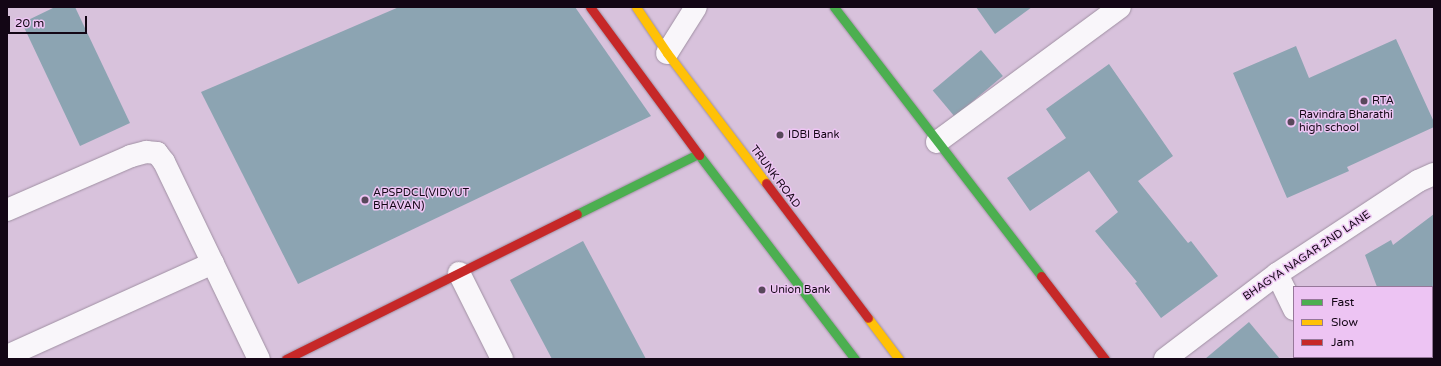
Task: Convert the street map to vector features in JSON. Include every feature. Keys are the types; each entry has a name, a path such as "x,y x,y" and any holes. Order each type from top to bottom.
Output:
{"street":[{"path":"590,7 698,154 855,359"},
{"name":"TRUNK ROAD","path":"636,7 667,53 899,359"},
{"path":"667,53 696,7"},
{"path":"834,7 1105,359"},
{"path":"937,142 1120,7"},
{"path":"7,210 131,156 146,152 156,153 164,162 259,359"},
{"path":"286,359 698,154"},
{"name":"BHAGYA NAGAR 2ND LANE","path":"1165,359 1276,274 1418,182 1434,174"},
{"path":"7,356 213,263"},
{"path":"459,273 502,359"},
{"path":"1276,274 1293,307"}],"building":[{"path":"55,7 75,7 130,123 80,146 22,23"},
{"name":"APSPDCL(VIDYUT BHAVAN)","path":"399,7 575,7 651,116 298,284 201,92"},
{"path":"976,7 1032,7 995,34"},
{"path":"1396,39 1434,122 1434,127 1347,167 1349,171 1287,198 1233,73 1296,46 1309,78"},
{"path":"981,50 1003,76 955,117 933,90"},
{"path":"1109,64 1173,156 1138,181 1188,243 1191,241 1218,276 1161,318 1135,283 1137,282 1095,231 1118,212 1089,171 1030,211 1007,178 1066,138 1046,109"},
{"path":"1434,214 1434,287 1377,286 1365,255 1391,240 1393,245"},
{"path":"583,241 646,359 552,359 510,280"},
{"path":"1249,322 1280,359 1205,359"}],"traffic: fast":[{"path":"834,7 1041,276"},
{"path":"577,214 698,154"},
{"path":"699,155 855,359"}],"traffic: slow":[{"path":"636,7 667,53 766,183"},
{"path":"868,318 899,359"}],"traffic: jam":[{"path":"590,7 699,155"},
{"path":"766,183 868,318"},
{"path":"286,359 577,214"},
{"path":"1041,276 1105,359"}],"place":[{"name":"RTA","path":"1364,101"},
{"name":"Ravindra Bharathi high school","path":"1291,122"},
{"name":"IDBI Bank","path":"780,135"},
{"name":"APSPDCL(VIDYUT BHAVAN)","path":"365,200"},
{"name":"Union Bank","path":"762,290"}]}
